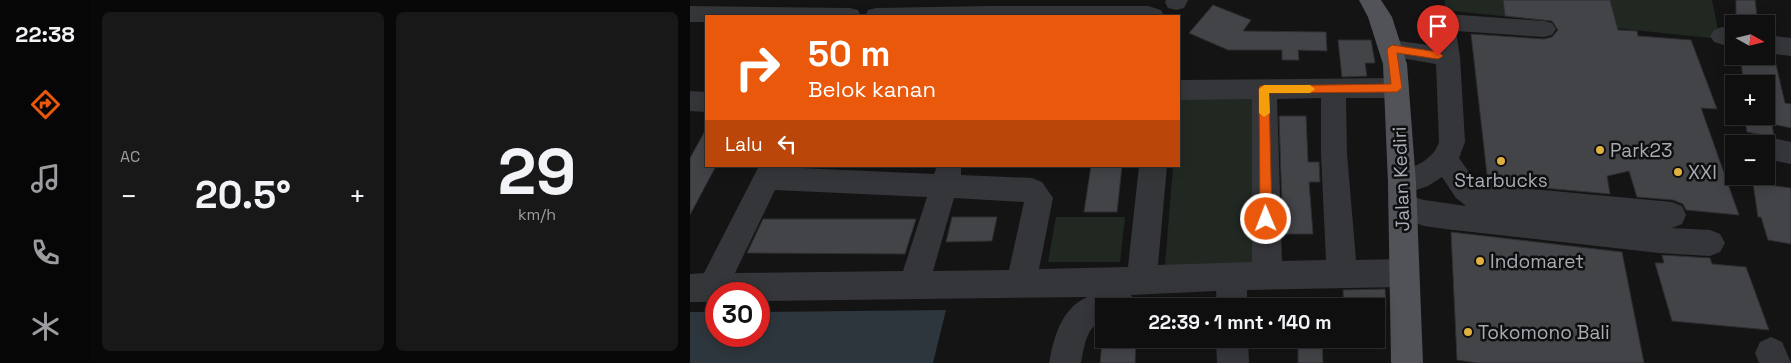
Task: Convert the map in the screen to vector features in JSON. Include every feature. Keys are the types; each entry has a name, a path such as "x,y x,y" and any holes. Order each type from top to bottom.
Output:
{"main road":[{"name":"Jalan Kediri","path":"1370,0 1380,17 1392,49 1397,88 1408,363"}],"street":[{"path":"895,10 1081,3 1082,0"},
{"path":"873,6 895,10 989,14 1150,15"},
{"path":"690,14 770,15"},
{"path":"1544,29 1447,22 1444,26 1448,57 1452,142 1450,152 1445,159 1402,195 1424,212 1445,216 1660,240 1710,243"},
{"path":"1775,45 1791,47"},
{"path":"1392,49 1448,57"},
{"path":"1180,90 1397,88"},
{"path":"1264,89 1267,275"},
{"path":"1333,90 1334,154 1342,275"},
{"path":"690,101 705,102"},
{"path":"1445,159 1466,190 1473,196 1672,215"},
{"path":"1142,281 1153,167"},
{"path":"701,288 770,172 948,176 1028,189 1036,192 1039,198 1020,284"},
{"path":"914,285 948,176"},
{"path":"701,288 1142,281 1232,292 1267,275 1404,274"},
{"path":"1065,363 1068,342 1076,324 1087,311 1095,308"},
{"path":"1232,348 1233,363"}],"shaded area":[{"path":"1445,0 1712,0 1720,39 1444,10"},
{"path":"1180,96 1259,96 1261,267 1165,266 1173,167 1180,167"},
{"path":"1056,217 1125,217 1120,262 1048,262"},
{"path":"946,310 933,363 690,363 690,312 705,312 705,347 770,347 770,312"}],"building":[{"name":"Park23","path":"1503,0 1610,0 1618,30 1637,31 1638,36 1691,40 1717,109 1701,108 1725,176 1725,185 1728,185 1739,215 1686,210 1683,204 1673,200 1637,197 1629,171 1607,176 1610,194 1488,183 1471,34 1544,39 1552,37 1558,30 1552,21 1505,16"},
{"path":"1736,0 1755,0 1757,15 1736,15"},
{"path":"1213,5 1251,20 1243,31 1326,32 1327,51 1298,50 1299,60 1282,60 1282,50 1228,50 1189,33"},
{"path":"1338,40 1371,40 1375,63 1365,63 1367,76 1342,77"},
{"path":"1775,60 1785,103 1791,104 1791,128 1775,125 1775,75 1743,75 1741,65 1775,65"},
{"path":"1279,116 1306,116 1308,162 1319,162 1320,182 1309,182 1313,234 1283,234"},
{"path":"1746,125 1772,125 1774,135 1763,135 1747,132"},
{"path":"705,131 705,167 715,167 690,215 690,158"},
{"path":"1091,167 1122,167 1117,212 1084,212"},
{"path":"1753,185 1791,188 1791,244 1768,240 1761,217 1758,217"},
{"path":"952,217 997,217 992,241 946,242"},
{"path":"763,219 916,219 905,254 747,253"},
{"path":"1451,232 1622,252 1644,363 1477,363 1457,360"},
{"path":"1662,255 1710,258 1712,264 1746,267 1769,330 1672,321 1655,263 1664,263"},
{"path":"1385,289 1386,306 1385,298 1344,298 1343,290"},
{"path":"1101,348 1136,348 1135,363 1100,363"},
{"path":"1298,348 1322,348 1323,363 1298,363"}],"slow traffic":[{"path":"1264,113 1264,89 1310,89"}],"place":[{"name":"Park23","path":"1600,150"},
{"name":"Starbucks","path":"1501,161"},
{"name":"XXI","path":"1678,172"},
{"name":"Indomaret","path":"1480,261"},
{"name":"Tokomono Bali","path":"1468,332"}],"route":[{"path":"1266,219 1264,89 1333,90 1397,88 1392,49 1438,56"}]}
